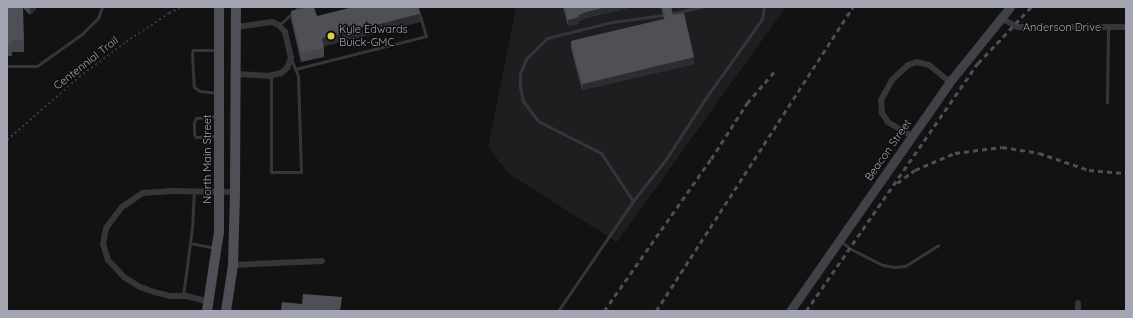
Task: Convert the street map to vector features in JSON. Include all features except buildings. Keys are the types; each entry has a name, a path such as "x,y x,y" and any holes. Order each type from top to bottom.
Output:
{"main road":[{"name":"North Main Street","path":"209,306 217,248 220,192 219,7"},
{"path":"226,311 233,265 236,7"}],"street":[{"name":"Beacon Street","path":"790,311 950,82 1010,7"},
{"name":"Anderson Drive","path":"1001,18 1017,27 1126,27"},
{"path":"235,74 271,75 281,73 287,68 291,58 285,32 279,25 272,22 236,27"},
{"path":"912,136 888,122 882,113 881,100 892,80 908,65 917,62 929,65 950,82"},
{"path":"209,306 183,296 170,296 140,288 124,277 108,260 103,244 106,228 122,207 143,193 235,192"},
{"path":"233,265 322,261"},
{"path":"1078,303 1078,311"}],"lane":[{"path":"7,66 37,66 82,34 98,18 102,7"},
{"path":"279,25 299,7"},
{"path":"295,69 426,36 417,7"},
{"path":"674,13 701,7"},
{"path":"558,311 633,201 666,159 705,99 762,19 764,7"},
{"path":"633,201 601,154 538,121 523,101 520,87 520,74 526,59 547,38 612,22 663,15"},
{"path":"1106,102 1108,27"},
{"path":"219,50 193,50 192,53 194,87 200,91 219,93"},
{"path":"271,75 271,172 301,172 298,76 291,58"},
{"path":"219,116 196,118 194,122 196,137 220,136"},
{"path":"183,296 190,243 194,192"},
{"path":"840,240 849,248 883,265 894,267 905,266 938,245"},
{"path":"190,243 217,248"}],"path":[{"name":"Centennial Trail","path":"7,140 85,73 168,13 182,7"}],"shaded area":[{"path":"516,7 786,7 617,242 509,174 488,147"}],"railway":[{"path":"656,311 853,7"},
{"path":"806,311 978,63 1031,7"},
{"path":"604,311 711,159 747,103 774,72"},
{"path":"897,183 915,170 955,153 1002,147 1039,153 1089,170 1126,173"}],"place":[{"name":"Kyle Edwards Buick-GMC","path":"331,36"}]}
